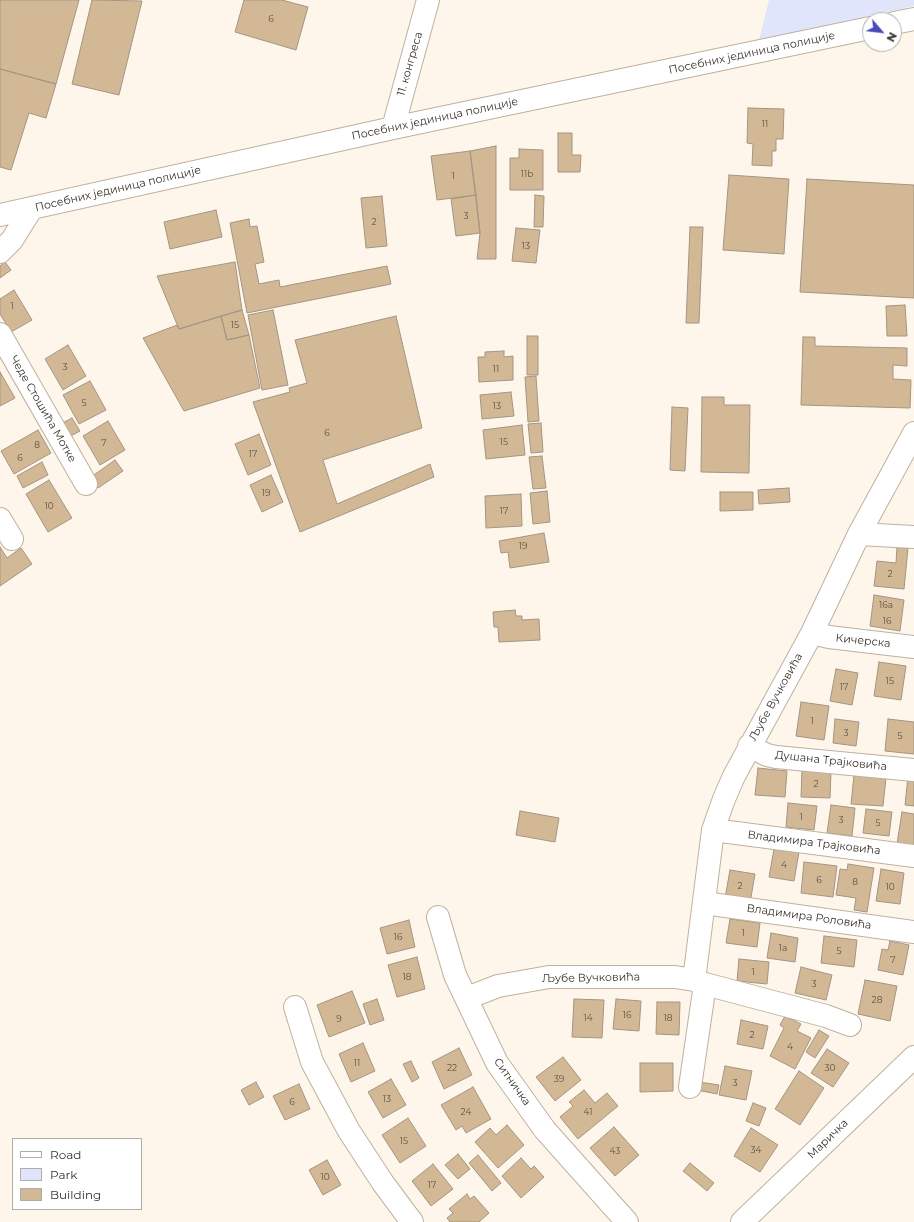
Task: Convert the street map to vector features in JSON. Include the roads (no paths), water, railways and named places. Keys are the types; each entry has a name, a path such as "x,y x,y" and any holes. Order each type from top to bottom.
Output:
{"street":[{"name":"11. конгреса","path":"393,128 428,0"},
{"path":"902,21 914,19"},
{"name":"Посебних јединица полиције","path":"0,215 393,128 862,30"},
{"path":"0,252 12,240 32,208"},
{"name":"Чеде Стошића Мотке","path":"0,334 86,484"},
{"name":"Љубе Вучковића","path":"690,1087 704,903 713,830 724,799 749,746 812,633 860,534 914,433"},
{"path":"0,519 12,539"},
{"path":"860,534 914,538"},
{"name":"Кичерска","path":"812,633 829,637 914,647"},
{"name":"Душана Трајковића","path":"749,746 776,757 914,770"},
{"name":"Владимира Трајковића","path":"713,830 914,856"},
{"name":"Владимира Роловића","path":"704,903 914,932"},
{"name":"Ситничка","path":"438,916 455,975 497,1063 546,1130 627,1222"},
{"name":"Љубе Вучковића","path":"467,998 498,986 549,977 675,977 699,982"},
{"path":"699,982 826,1016 850,1025"},
{"path":"296,1007 312,1062 349,1131 383,1183 412,1222"},
{"name":"Маричка","path":"742,1222 914,1057"}]}
